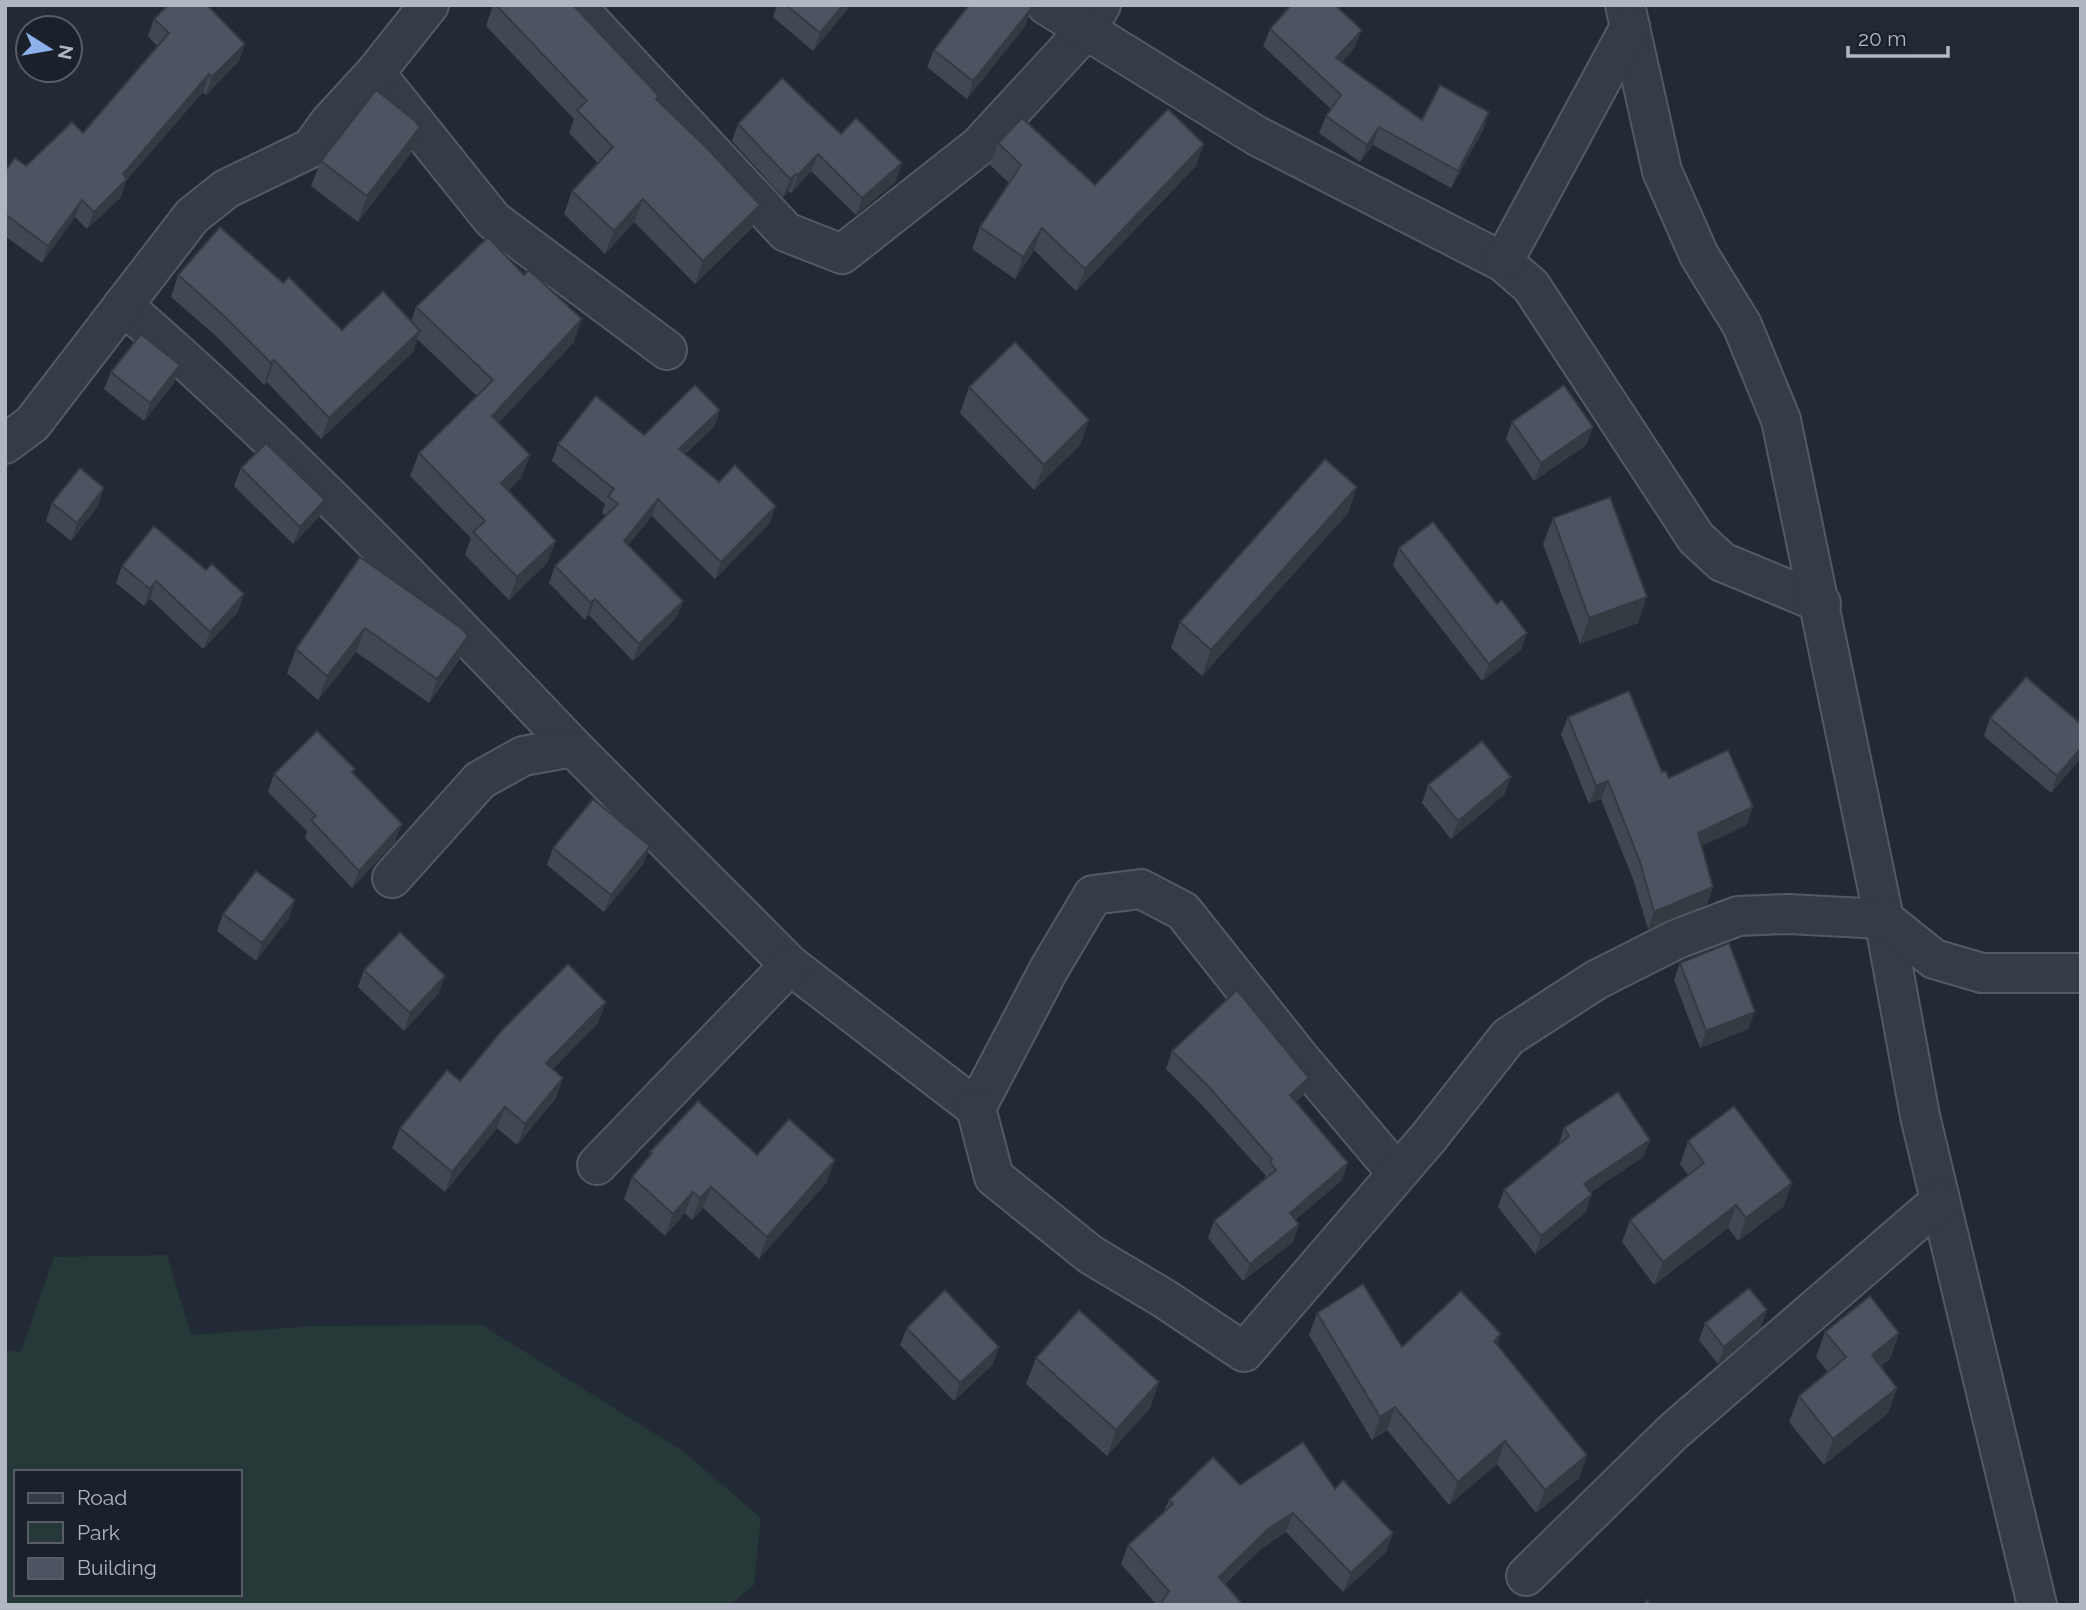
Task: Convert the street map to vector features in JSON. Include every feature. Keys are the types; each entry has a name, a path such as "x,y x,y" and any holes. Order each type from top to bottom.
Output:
{"street":[{"path":"5,444 32,424 192,216 226,189 311,148 429,5"},
{"path":"575,5 786,232 842,254 979,146 1093,18"},
{"path":"1046,5 1093,18 1257,136 1503,262 1531,286 1696,538 1722,562 1821,603"},
{"path":"1503,262 1627,16"},
{"path":"1627,16 1662,171 1699,255 1742,324 1781,420 1821,603 1920,1116 2037,1605"},
{"path":"375,73 493,220 667,350"},
{"path":"122,305 200,371 316,482 435,601 573,747 790,965 976,1108 994,1177 1091,1255 1165,1298 1244,1352 1397,1173 1508,1037 1596,980 1677,939 1738,916 1788,914 1884,919 1934,959 1982,973 2081,974"},
{"path":"393,877 480,780 523,756 573,747"},
{"path":"976,1108 1048,969 1093,895 1141,889 1183,911 1299,1057 1397,1173"},
{"path":"597,1165 790,965"},
{"path":"1526,1576 1674,1431 1940,1201"}],"green space":[{"path":"167,1255 191,1335 315,1326 482,1325 684,1452 761,1518 754,1585 730,1605 5,1605 5,1350 21,1352 54,1257"}],"building":[{"path":"168,5 207,5 245,44 212,77 209,74 123,174 127,179 94,212 82,200 48,246 5,214 5,171 15,158 26,166 72,122 83,133 169,33 154,19"},
{"path":"496,5 573,5 659,96 656,99 760,205 703,261 643,199 614,231 572,191 613,147 577,110 587,101"},
{"path":"786,5 843,5 820,33"},
{"path":"969,5 1028,5 1032,8 973,81 934,50"},
{"path":"1291,5 1335,5 1362,30 1336,58 1422,120 1440,85 1489,112 1458,171 1379,127 1367,145 1326,116 1341,95 1270,29"},
{"path":"782,78 841,134 856,118 902,163 862,198 818,154 798,175 790,179 738,124"},
{"path":"376,90 420,127 367,196 321,161"},
{"path":"1168,109 1204,144 1085,269 1042,228 1023,257 980,227 1021,165 998,143 1022,118 1095,185"},
{"path":"220,227 283,283 289,277 342,330 383,291 420,331 329,418 274,360 271,363 178,275"},
{"path":"488,237 524,275 529,270 582,319 492,416 530,455 501,483 556,541 517,577 473,532 485,521 419,453 493,380 416,307"},
{"path":"141,334 180,365 150,403 111,372"},
{"path":"1015,342 1089,420 1044,465 969,387"},
{"path":"695,385 720,410 679,449 719,482 735,465 776,506 721,562 658,499 624,541 683,601 639,644 595,599 591,603 555,566 618,504 608,496 614,489 558,444 596,396 644,435"},
{"path":"1564,385 1593,427 1541,463 1512,422"},
{"path":"266,443 325,500 300,527 241,468"},
{"path":"1325,459 1357,487 1211,650 1180,622"},
{"path":"80,468 104,488 77,523 52,503"},
{"path":"1610,497 1647,597 1589,618 1553,518"},
{"path":"1433,522 1497,604 1502,600 1527,633 1489,664 1399,548"},
{"path":"154,526 206,570 212,564 244,594 210,632 156,581 150,589 122,566"},
{"path":"360,557 461,628 468,636 437,679 365,628 327,676 296,649"},
{"path":"2026,677 2081,724 2081,748 2057,776 1990,718"},
{"path":"1629,691 1662,772 1666,771 1669,778 1728,750 1753,807 1698,833 1713,887 1654,912 1640,862 1608,781 1596,786 1568,717"},
{"path":"317,731 355,769 352,772 402,824 359,871 311,820 316,816 274,774"},
{"path":"1482,741 1511,777 1458,821 1428,785"},
{"path":"593,799 650,846 611,895 553,848"},
{"path":"256,871 295,900 262,943 223,914"},
{"path":"400,932 445,976 410,1013 364,970"},
{"path":"1729,943 1755,1012 1706,1031 1680,963"},
{"path":"568,964 606,1002 546,1063 563,1078 525,1124 505,1107 452,1172 400,1128 447,1070 460,1081 503,1029"},
{"path":"1237,990 1309,1078 1290,1095 1348,1163 1290,1213 1299,1224 1250,1264 1214,1221 1276,1170 1270,1162 1272,1159 1208,1086 1172,1051"},
{"path":"1618,1092 1650,1140 1584,1184 1592,1194 1541,1236 1504,1190 1569,1136 1564,1128"},
{"path":"698,1101 757,1155 789,1119 835,1160 767,1237 711,1187 700,1198 693,1192 673,1214 632,1177 652,1153 650,1152"},
{"path":"1734,1106 1792,1183 1746,1218 1736,1205 1663,1262 1630,1220 1704,1163 1688,1141"},
{"path":"1363,1284 1402,1347 1461,1291 1501,1334 1494,1341 1587,1455 1545,1490 1505,1441 1458,1482 1395,1407 1380,1417 1317,1313"},
{"path":"1749,1288 1767,1310 1724,1347 1705,1323"},
{"path":"945,1290 999,1347 960,1383 907,1328"},
{"path":"1870,1296 1899,1333 1872,1355 1897,1388 1833,1439 1799,1396 1846,1357 1825,1332"},
{"path":"1079,1310 1159,1382 1116,1430 1036,1358"},
{"path":"1303,1442 1335,1489 1343,1480 1393,1533 1351,1573 1293,1513 1268,1529 1219,1577 1243,1605 1160,1605 1169,1591 1128,1545 1173,1504 1169,1500 1213,1457 1240,1485"}]}
